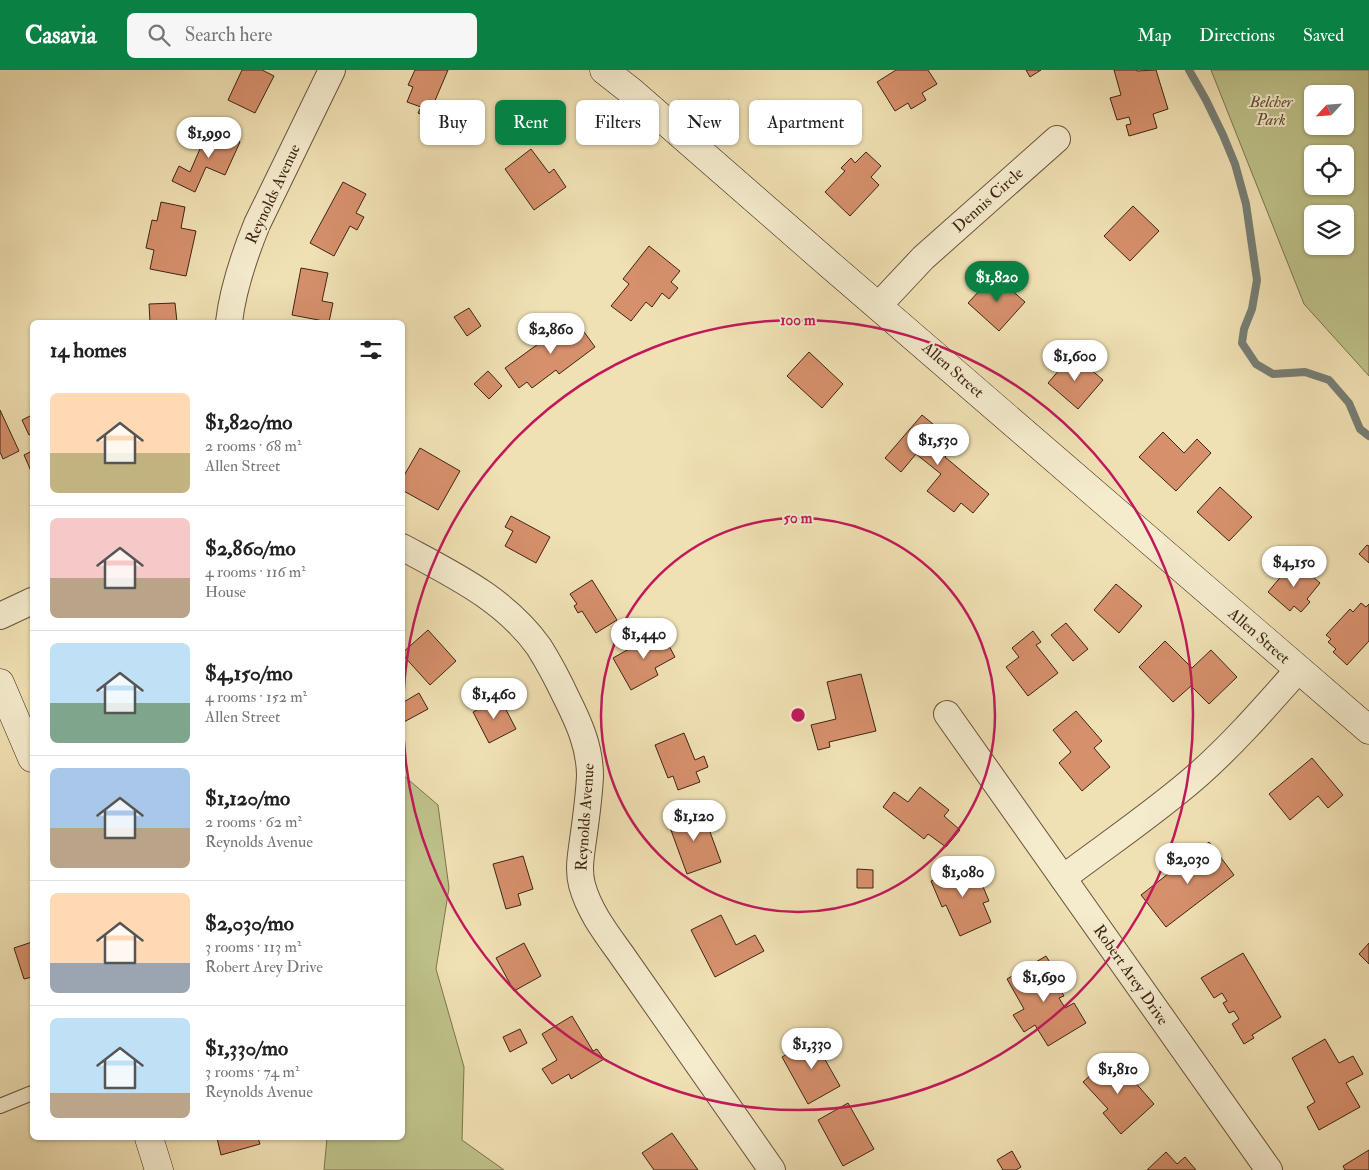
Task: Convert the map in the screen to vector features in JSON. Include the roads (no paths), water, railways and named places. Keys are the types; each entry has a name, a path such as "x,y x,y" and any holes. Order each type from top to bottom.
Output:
{"street":[{"name":"Reynolds Avenue","path":"229,320 236,283 257,224 332,70"},
{"name":"Allen Street","path":"604,70 632,92 1369,730"},
{"name":"Dennis Circle","path":"878,306 923,258 1057,139"},
{"name":"Reynolds Avenue","path":"405,549 470,584 484,594 513,618 539,647 578,722 585,738 589,756 589,792 580,860 585,894 607,934 772,1170"},
{"path":"0,616 30,602"},
{"path":"1063,878 1198,775 1231,744 1298,670"},
{"path":"0,683 30,753"},
{"name":"Robert Arey Drive","path":"947,714 1269,1170"},
{"path":"151,1140 159,1170"}],"lane":[{"path":"0,1106 30,1094"}],"waterway":[{"path":"1189,70 1223,135 1235,164 1246,204 1257,280 1252,309 1244,329 1242,343 1256,364 1273,374 1305,372 1329,380 1349,403 1360,429 1369,436"}],"park label":[{"name":"Belcher Park","path":"1271,111"}]}
